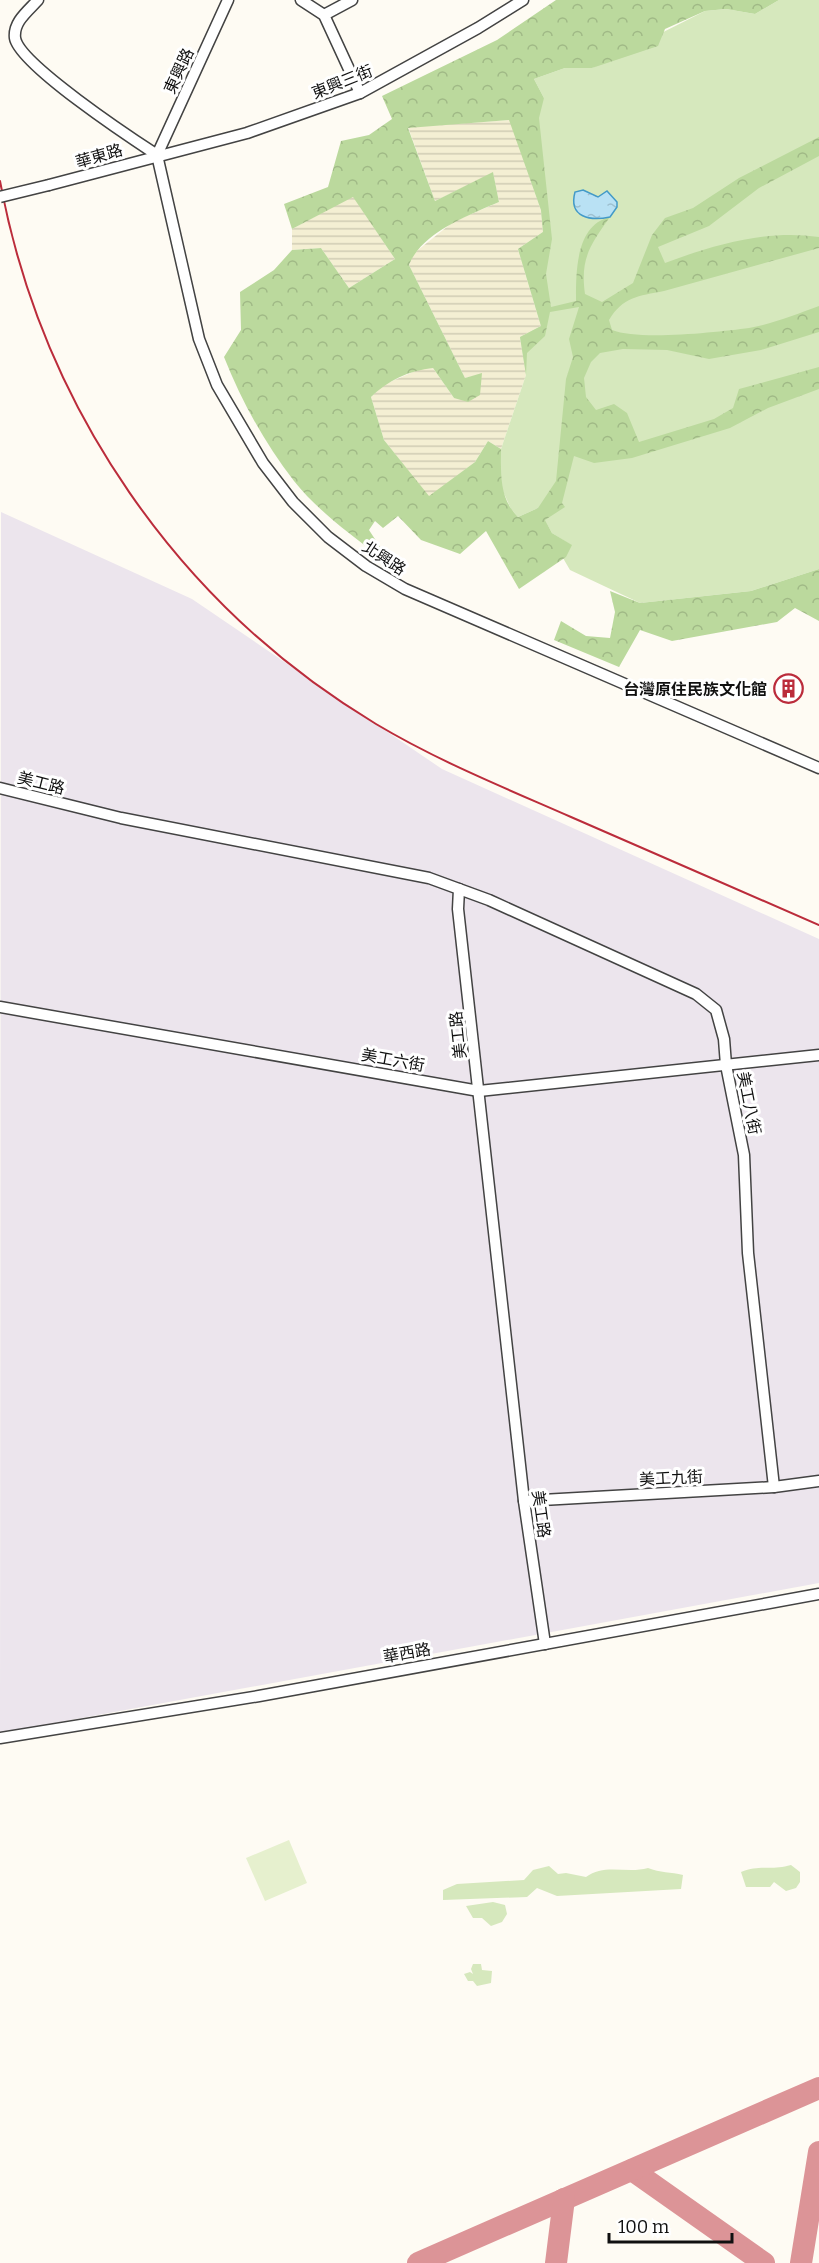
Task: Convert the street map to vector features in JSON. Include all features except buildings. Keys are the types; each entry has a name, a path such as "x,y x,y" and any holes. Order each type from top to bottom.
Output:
{"street":[{"path":"38,0 17,23 15,39 25,56 91,110 157,155"},
{"name":"東興路","path":"157,155 228,0"},
{"path":"301,0 324,15 360,93"},
{"path":"324,15 351,0"},
{"name":"東興三街","path":"157,155 247,133 360,93 478,28 523,0"},
{"name":"華東路","path":"0,197 157,155"},
{"name":"北興路","path":"157,155 199,339 217,385 263,463 293,502 328,537 366,566 405,589 819,768"},
{"name":"美工路","path":"0,788 121,818 429,878 459,889 458,909 524,1502 545,1644"},
{"name":"美工八街","path":"459,889 489,900 696,994 716,1010 724,1039 726,1065 744,1155 748,1253 774,1487"},
{"name":"美工六街","path":"0,1007 479,1090 819,1055"},
{"name":"美工九街","path":"524,1502 774,1487 819,1481"},
{"name":"華西路","path":"0,1738 259,1696 819,1594"}],"shaded area":[{"path":"510,120 541,210 543,232 518,249 541,326 520,337 526,375 501,449 488,441 475,462 429,497 384,440 371,397 383,385 420,369 433,368 454,398 482,374 465,378 409,265 413,254 453,222 499,202 493,173 435,201 408,127"},
{"path":"353,196 395,259 349,288 321,248 292,250 292,229"},
{"path":"1,512 192,599 442,769 819,939 819,1583 0,1733"}],"green space":[{"path":"556,0 779,0 755,14 726,9 705,11 665,29 658,46 592,68 565,68 534,79 544,98 539,118 552,239 546,274 551,307 576,301 576,278 580,252 590,230 598,222 610,217 588,253 584,282 585,294 602,302 633,283 652,235 665,218 693,208 739,178 819,137 819,156 759,188 709,226 658,247 665,263 740,240 780,235 819,237 819,248 639,296 620,306 609,320 612,330 624,333 659,335 699,333 758,326 819,306 819,332 761,350 709,359 667,350 623,349 600,353 591,362 584,378 586,397 596,410 614,404 627,413 639,442 714,419 733,408 739,389 819,367 819,389 768,408 730,428 632,458 594,463 574,456 562,503 565,507 545,520 552,533 572,545 566,557 519,589 486,531 460,554 421,540 398,516 383,528 375,521 369,530 384,553 380,557 323,512 283,467 254,421 224,357 241,330 240,292 274,270 292,250 321,248 349,288 395,259 353,197 292,229 284,204 328,187 341,141 369,135 392,119 382,96 497,40","holes":["509,120 541,210 543,232 518,249 541,326 520,337 526,375 527,353 545,336 550,312 579,307 569,339 573,357 566,379 556,481 538,508 518,517 504,494 501,449 488,441 475,462 429,496 384,440 371,397 399,377 433,368 454,398 468,402 480,395 482,373 465,378 409,265 424,243 435,234 499,202 493,172 435,201 408,128"]},
{"path":"779,0 819,0 819,569 751,591 640,603 570,570 563,558 571,545 552,533 538,508 518,517 511,509 501,487 501,449 526,375 520,337 541,326 518,249 543,232 541,210 510,120 544,98 534,79 565,68 592,68 705,11 726,9 755,14"},
{"path":"819,569 819,621 795,608 777,622 672,641 640,630 619,667 554,640 561,621 586,636 610,638 615,612 610,591 640,603 751,591"},
{"path":"289,1840 307,1883 265,1901 246,1858"},
{"path":"791,1865 800,1872 800,1882 796,1888 786,1891 774,1882 770,1887 746,1887 741,1872 754,1868 778,1868"},
{"path":"549,1866 558,1874 566,1873 586,1877 600,1871 648,1868 683,1875 681,1889 557,1896 537,1888 527,1897 443,1900 443,1890 457,1884 524,1880 533,1870"},
{"path":"493,1902 505,1905 507,1914 502,1922 491,1926 482,1918 473,1918 466,1906"},
{"path":"473,1964 481,1964 482,1970 492,1971 491,1983 477,1986 473,1981 468,1981 464,1974 470,1972 473,1974 471,1969"}],"water":[{"path":"583,190 598,197 607,191 617,202 617,207 610,217 589,218 578,212 574,201 575,192"}],"taxiway":[{"path":"418,2263 819,2088"},
{"path":"801,2263 819,2152"},
{"path":"632,2170 764,2263"},
{"path":"556,2263 564,2199"}],"railway":[{"path":"0,181 20,264 49,344 85,421 130,493 181,559 240,621 305,676 376,724 423,750 497,785 819,925"}],"place":[{"name":"台灣原住民族文化館","path":"788,689"}]}
